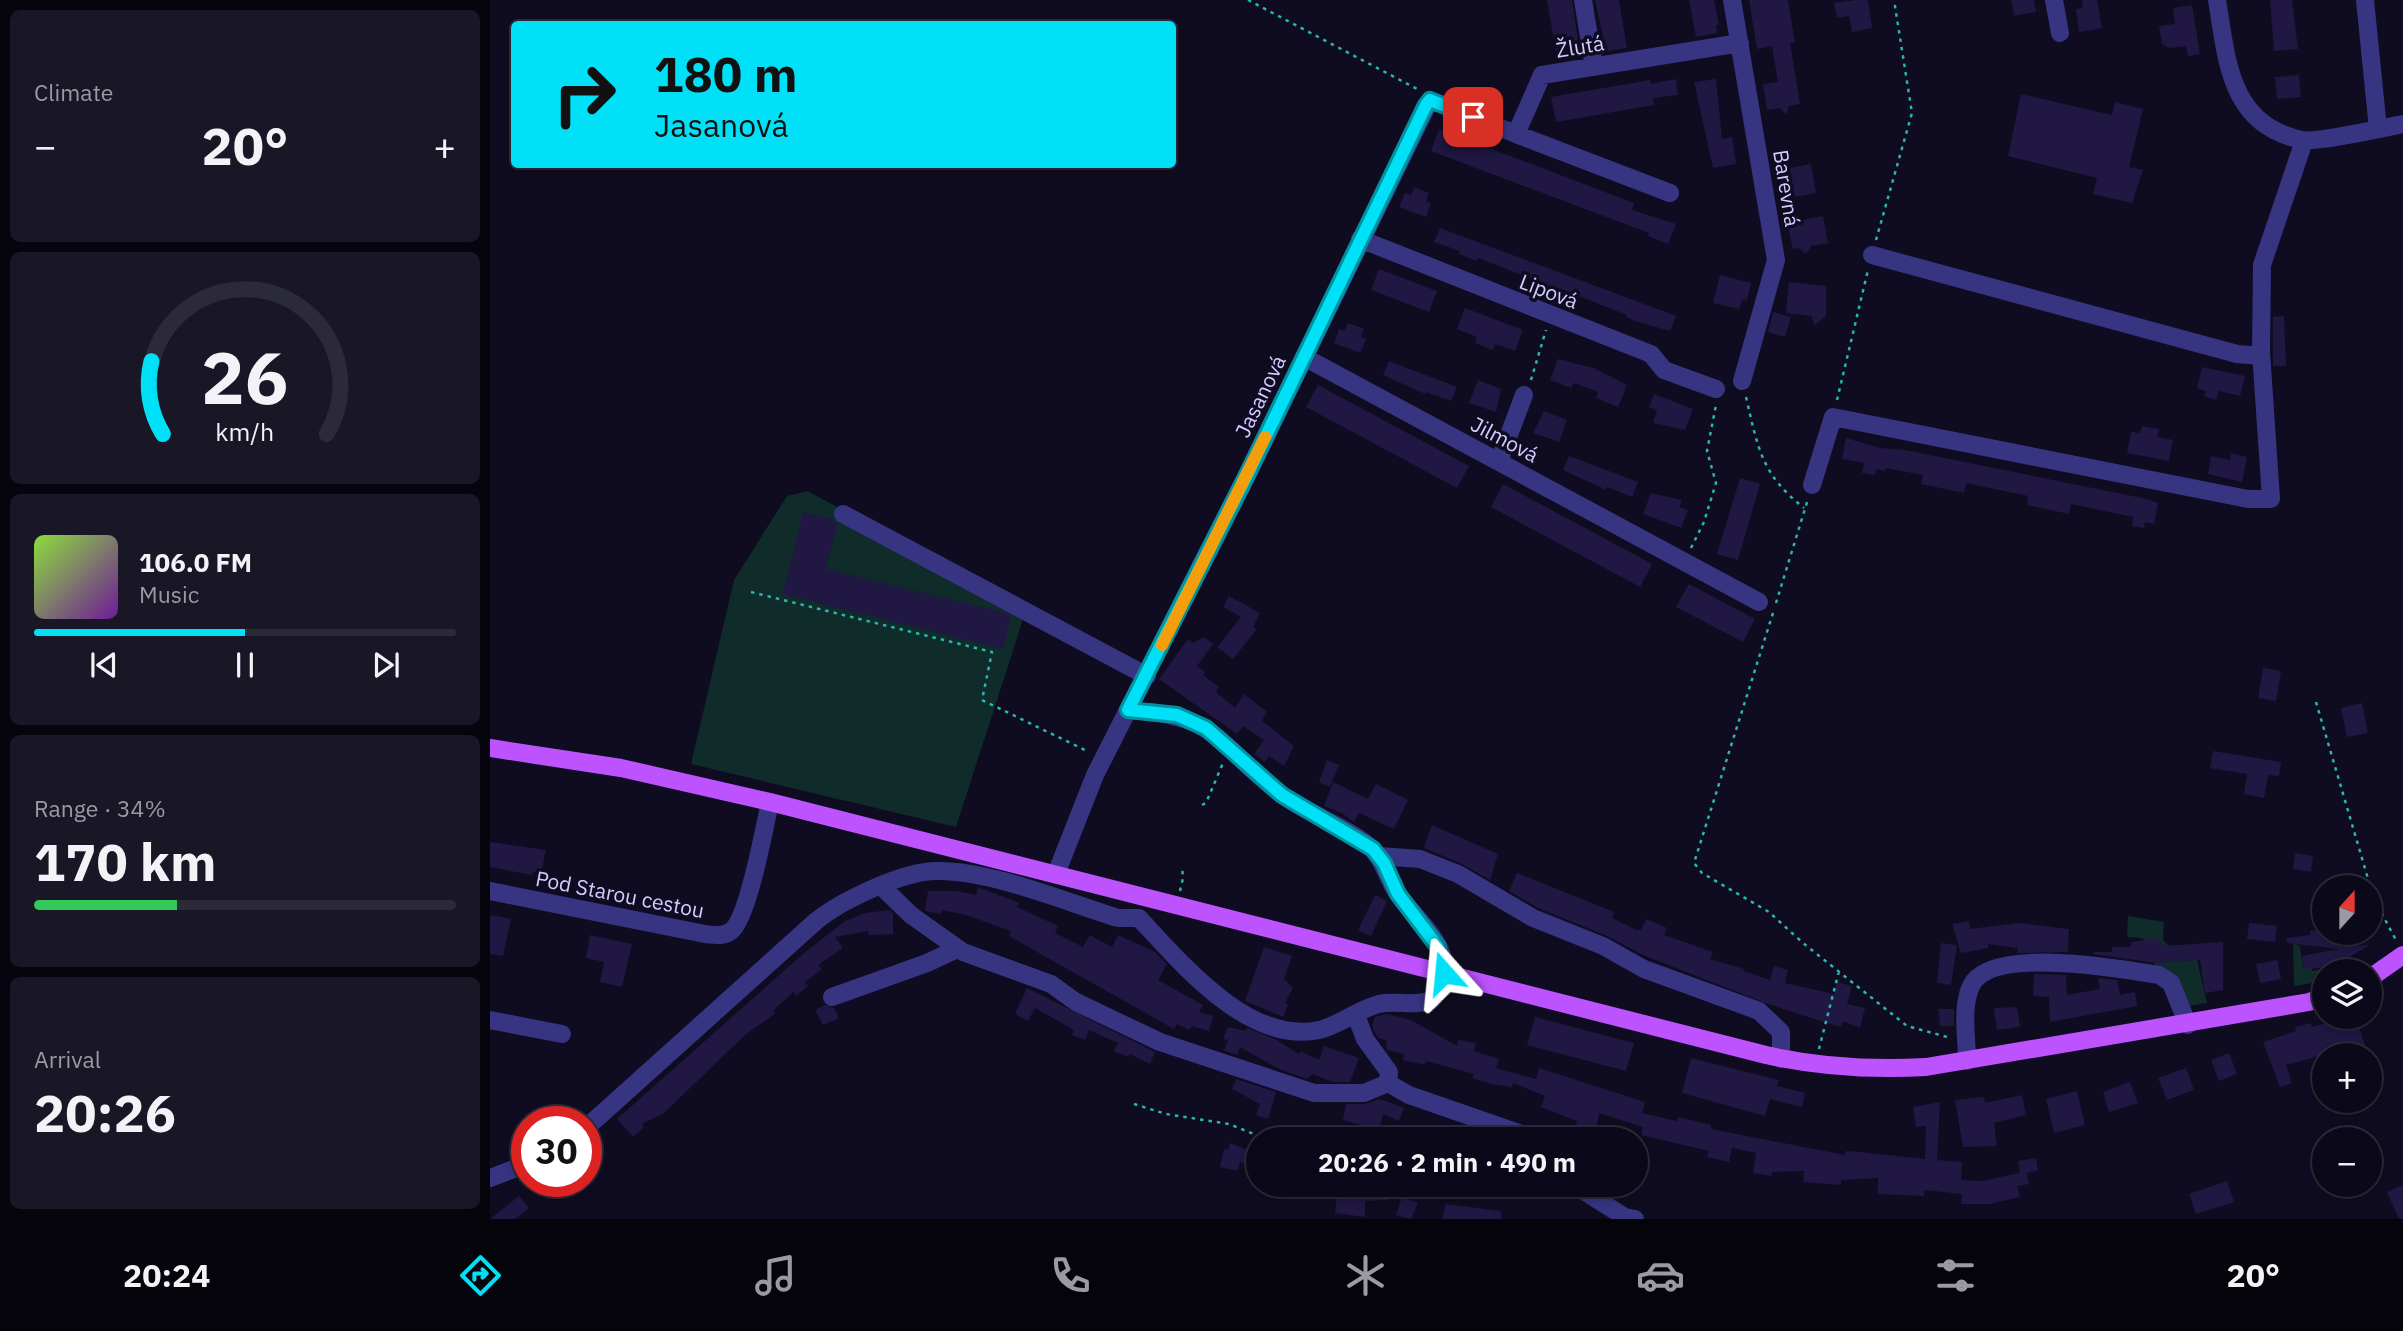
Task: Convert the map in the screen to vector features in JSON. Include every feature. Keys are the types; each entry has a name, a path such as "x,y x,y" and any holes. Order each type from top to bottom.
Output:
{"main road":[{"path":"490,748 621,768 770,802 1781,1059 1815,1065 1888,1069 1967,1052 2188,1025 2312,1001"},
{"path":"2382,966 2400,948"}],"street":[{"path":"1583,0 1594,67"},
{"name":"Barevná","path":"1732,0 1776,260 1742,381"},
{"path":"2054,0 2060,33"},
{"path":"2217,0 2230,74 2237,95 2258,120 2304,141 2403,124"},
{"path":"2365,0 2378,128"},
{"name":"Žlutá","path":"1516,134 1542,75 1740,43"},
{"path":"1430,100 1670,193"},
{"name":"Jasanová","path":"1056,874 1089,789 1430,100"},
{"path":"1812,485 1833,417 2248,499 2271,499 2261,356 2262,265 2304,141"},
{"name":"Lipová","path":"1360,239 1551,317 1651,354 1664,370 1716,389"},
{"path":"1872,255 2237,354 2261,356"},
{"name":"Jilmová","path":"1304,357 1759,602"},
{"path":"1499,461 1524,396"},
{"path":"843,514 1147,676"},
{"path":"602,1114 814,922 839,904 881,886 936,871 996,880 1118,918 1139,919 1200,983 1243,1013 1279,1029 1299,1032 1319,1030 1379,1004 1421,1004 1432,1000 1444,973 1438,947 1398,894 1379,856 1364,842 1282,795 1215,734 1186,718 1128,710"},
{"name":"Pod Starou cestou","path":"490,891 705,934 723,935 735,926 743,909 770,802"},
{"path":"1379,856 1420,859 1458,874 1533,918 1603,946 1644,969 1759,1011 1781,1032 1781,1059"},
{"path":"881,886 911,915 957,949 1051,984 1076,1002 1160,1042 1314,1093 1364,1093 1388,1083 1421,1099 1502,1127"},
{"path":"1139,919 1149,898"},
{"path":"832,997 928,963 957,949"},
{"path":"1967,1052 1967,1013 1972,984 1989,969 2019,963 2090,966 2159,975 2171,983 2188,1025"},
{"path":"1356,1015 1364,1039 1389,1072 1388,1083"},
{"path":"490,1020 562,1034"},
{"path":"490,1178 511,1170"},
{"path":"1593,1197 1625,1217 1635,1219"}],"path":[{"path":"1248,0 1393,74 1430,100"},
{"path":"1833,417 1850,337 1912,113 1894,0"},
{"path":"1524,396 1539,362 1551,317"},
{"path":"1742,381 1760,458 1783,492 1805,509"},
{"path":"1685,561 1704,522 1716,482 1707,451 1716,412 1716,389"},
{"path":"1812,485 1694,863 1702,873 1769,912 1907,1026 1967,1052"},
{"path":"751,592 992,652 982,700 1090,752"},
{"path":"2316,702 2374,899 2385,925 2400,948"},
{"path":"1202,805 1206,803 1222,763 1242,757"},
{"path":"1178,897 1183,878 1182,866"},
{"path":"1815,1065 1839,971"},
{"path":"1134,1104 1166,1114 1229,1124 1246,1131"}],"green space":[{"path":"807,491 1027,607 956,827 691,764 734,580 787,496"},
{"path":"2128,916 2164,922 2163,940 2168,945 2169,961 2197,960 2207,1003 2183,1007 2171,977 2106,963 2153,966 2155,963 2165,962 2163,945 2161,947 2141,938 2127,937"},
{"path":"2293,941 2300,947 2303,967 2312,968 2312,983 2294,986"}],"building":[{"path":"1547,0 1572,0 1578,55 1557,58"},
{"path":"1595,0 1619,0 1627,48 1606,51"},
{"path":"1689,0 1714,0 1719,25 1716,25 1717,33 1696,37"},
{"path":"1749,0 1788,0 1795,43 1790,43 1800,104 1789,106 1786,115 1780,108 1767,110 1763,84 1778,82 1772,46 1757,49"},
{"path":"1868,0 1872,28 1852,32 1849,16 1837,18 1834,3"},
{"path":"2011,0 2034,0 2036,12 2014,16"},
{"path":"2082,0 2097,0 2102,28 2079,32 2076,9 2083,8"},
{"path":"2270,0 2292,0 2298,49 2274,51"},
{"path":"2192,5 2200,54 2188,56 2186,46 2169,48 2162,44 2159,26 2175,24 2173,8"},
{"path":"2299,75 2301,97 2277,99 2275,77"},
{"path":"1676,79 1678,95 1653,98 1654,105 1556,122 1551,97 1650,80 1651,84"},
{"path":"1716,79 1722,139 1732,137 1736,164 1713,168 1694,82"},
{"path":"2021,94 2112,115 2115,102 2143,109 2129,167 2143,170 2132,203 2093,194 2097,178 2008,156"},
{"path":"1439,129 1634,203 1632,210 1676,224 1668,244 1648,236 1649,233 1431,151"},
{"path":"1811,164 1816,193 1794,197 1790,168"},
{"path":"1414,187 1429,193 1426,201 1431,203 1426,217 1399,207 1405,193 1411,195"},
{"path":"1823,216 1828,243 1811,246 1806,254 1799,248 1793,249 1787,223"},
{"path":"1440,228 1676,316 1670,331 1635,321 1626,317 1627,315 1561,289 1560,292 1542,286 1543,283 1478,258 1476,261 1459,254 1460,251 1434,242"},
{"path":"1379,269 1437,291 1429,312 1371,290"},
{"path":"1720,275 1751,283 1747,300 1742,299 1739,309 1713,303"},
{"path":"1789,282 1826,286 1826,316 1814,326 1812,316 1786,313"},
{"path":"1465,308 1523,330 1515,351 1495,344 1493,350 1475,343 1477,337 1457,329"},
{"path":"1773,312 1791,317 1785,337 1768,332"},
{"path":"2284,316 2286,366 2273,366 2273,317"},
{"path":"1348,323 1364,329 1361,337 1366,339 1360,353 1334,343 1339,329 1345,331"},
{"path":"1558,359 1593,368 1627,385 1618,407 1596,398 1598,392 1574,383 1571,388 1550,380"},
{"path":"1389,361 1457,387 1451,401 1426,392 1425,394 1383,375"},
{"path":"2202,367 2245,376 2240,396 2219,391 2216,400 2204,396 2206,391 2197,388"},
{"path":"1478,380 1501,389 1496,412 1469,403"},
{"path":"1318,385 1469,466 1457,488 1306,407"},
{"path":"1654,394 1693,409 1685,430 1653,423 1657,410 1649,407"},
{"path":"1544,411 1567,420 1559,442 1533,433"},
{"path":"2142,426 2159,429 2157,437 2173,440 2169,461 2127,453 2131,432 2140,433"},
{"path":"1846,438 1880,448 1905,450 2147,499 2158,503 2154,524 2145,522 2144,528 2132,526 2133,517 2071,504 2069,514 2027,505 2028,496 1966,483 1964,493 1921,484 1923,475 1886,468 1885,471 1876,469 1875,475 1862,473 1864,463 1842,459"},
{"path":"2231,453 2247,457 2242,482 2208,474 2211,456 2230,460"},
{"path":"1569,456 1638,482 1632,497 1607,487 1606,490 1563,470"},
{"path":"1740,478 1760,484 1738,560 1717,554"},
{"path":"1503,484 1652,564 1640,587 1491,507"},
{"path":"1651,493 1682,500 1679,507 1688,510 1681,528 1643,514"},
{"path":"803,512 833,520 837,524 826,569 1005,613 1011,617 1003,649 783,594"},
{"path":"1689,584 1755,619 1743,642 1676,607"},
{"path":"1229,596 1260,613 1253,627 1257,629 1233,659 1217,647 1241,617 1223,607"},
{"path":"1204,637 1213,644 1197,666 1205,672 1203,675 1219,687 1216,692 1235,708 1244,694 1267,712 1262,721 1294,746 1284,766 1269,756 1265,762 1254,754 1264,740 1243,726 1237,734 1159,679 1188,639 1193,643"},
{"path":"2263,668 2281,671 2276,701 2258,698"},
{"path":"2362,703 2368,733 2347,737 2341,708"},
{"path":"2213,751 2281,762 2279,776 2268,775 2264,798 2244,794 2247,774 2210,768"},
{"path":"1327,760 1339,765 1330,787 1319,782"},
{"path":"1333,782 1368,799 1376,784 1408,800 1394,829 1359,813 1354,822 1342,813 1324,806"},
{"path":"1432,825 1498,854 1490,880 1462,864 1424,848"},
{"path":"490,842 546,850 541,874 533,872 532,875 490,867"},
{"path":"2295,853 2313,856 2311,872 2293,869"},
{"path":"1517,873 1614,912 1612,918 1636,930 1641,930 1646,919 1667,928 1664,935 1713,952 1710,959 1770,980 1774,966 1788,970 1785,983 1834,994 1837,982 1852,986 1847,1004 1865,1008 1860,1028 1843,1021 1841,1027 1768,1004 1643,955 1607,936 1538,908 1509,891"},
{"path":"978,887 1019,903 1017,907 1058,926 1055,933 1083,947 1090,935 1112,947 1118,935 1155,952 1167,964 1158,980 1203,1005 1199,1012 1213,1016 1209,1031 1192,1026 1189,1030 1177,1024 1174,1029 1009,936 1011,931 966,915 942,910 941,914 925,911 928,891 957,891 976,895"},
{"path":"1375,895 1387,901 1371,936 1358,930"},
{"path":"890,910 893,913 893,934 869,935 868,931 835,937 843,948 818,965 822,969 805,982 808,986 796,996 793,992 773,1011 775,1014 746,1034 664,1113 642,1124 644,1127 633,1137 617,1119 804,953 845,921 865,913"},
{"path":"490,915 511,919 503,956 490,954"},
{"path":"1969,921 1970,929 2019,923 2069,929 2068,952 2017,953 2018,948 1988,944 1989,948 1961,953 1952,924"},
{"path":"2249,923 2277,926 2275,942 2247,939"},
{"path":"2310,931 2312,945 2370,945 2346,959 2312,959 2312,968 2304,969 2302,956 2339,949 2287,943 2287,938 2310,935"},
{"path":"590,935 632,944 622,987 600,982 604,962 586,958"},
{"path":"2161,940 2162,946 2223,942 2223,990 2205,993 2200,960 2156,963 2093,954 2112,952 2112,947 2131,947 2131,942"},
{"path":"1941,943 1957,945 1951,985 1937,983"},
{"path":"1264,947 1292,956 1284,979 1293,988 1285,1003 1288,1004 1283,1017 1245,1001"},
{"path":"2277,960 2281,979 2260,983 2256,964"},
{"path":"2034,974 2066,975 2067,995 2100,989 2098,978 2117,980 2120,995 2135,992 2137,1006 2050,1022 2049,997 2033,996"},
{"path":"1027,988 1155,1052 1150,1064 1130,1054 1128,1057 1114,1051 1118,1043 1089,1030 1085,1040 1072,1035 1074,1030 1035,1008 1028,1021 1015,1014"},
{"path":"825,1005 834,1008 839,1018 823,1025 815,1010"},
{"path":"2017,1007 2020,1027 1997,1030 1994,1008"},
{"path":"1938,1009 1954,1009 1954,1026 1940,1026"},
{"path":"1387,1014 1411,1020 1457,1046 1458,1040 1476,1043 1474,1051 1499,1059 1496,1068 1536,1079 1539,1068 1645,1102 1642,1113 1677,1121 1678,1117 1711,1125 1711,1129 1845,1155 1846,1151 1925,1159 1926,1126 1916,1127 1913,1107 1940,1102 1937,1160 1962,1162 1961,1180 1982,1181 2020,1173 2018,1161 2036,1158 2038,1170 2027,1173 2029,1184 2017,1186 2020,1197 1989,1204 1961,1204 1962,1194 1925,1190 1924,1196 1878,1194 1878,1178 1841,1180 1841,1185 1803,1182 1804,1171 1772,1172 1771,1176 1753,1173 1756,1153 1732,1148 1729,1162 1707,1157 1709,1151 1648,1137 1648,1127 1599,1113 1596,1127 1576,1127 1577,1121 1541,1107 1545,1096 1513,1083 1512,1087 1491,1084 1472,1078 1474,1074 1426,1061 1425,1065 1403,1060 1404,1054 1387,1050 1386,1040 1378,1038 1372,1026 1375,1017"},
{"path":"1535,1017 1634,1043 1626,1071 1527,1045"},
{"path":"2311,1023 2312,1029 2360,1029 2364,1043 2312,1043 2312,1058 2286,1065 2292,1083 2280,1087 2263,1042 2296,1031 2295,1027"},
{"path":"1228,1027 1246,1031 1247,1028 1275,1039 1299,1054 1300,1051 1319,1060 1324,1046 1359,1058 1350,1082 1333,1082 1312,1074 1307,1079 1279,1069 1240,1047 1237,1055 1224,1051 1228,1040 1223,1039"},
{"path":"2229,1053 2237,1074 2219,1081 2211,1060"},
{"path":"1691,1058 1779,1080 1777,1086 1805,1093 1802,1107 1770,1099 1765,1116 1682,1093"},
{"path":"2186,1068 2194,1090 2167,1100 2158,1078"},
{"path":"1236,1079 1276,1092 1268,1119 1256,1115 1260,1104 1232,1089"},
{"path":"2130,1082 2138,1103 2109,1112 2103,1092"},
{"path":"2077,1091 2085,1125 2054,1133 2046,1099"},
{"path":"2022,1095 2026,1115 1994,1123 1997,1146 1963,1147 1955,1100 1984,1097 1985,1103"},
{"path":"1380,1099 1404,1108 1399,1121 1383,1114 1380,1127 1368,1127 1343,1120 1346,1104 1365,1104"},
{"path":"1230,1143 1246,1150 1246,1164 1240,1162 1238,1171 1220,1167 1224,1149 1228,1150"},
{"path":"2227,1181 2234,1202 2196,1214 2189,1194"},
{"path":"2403,1185 2403,1219 2399,1219 2387,1192"},
{"path":"518,1197 529,1208 515,1219 490,1219"},
{"path":"1337,1197 1389,1197 1389,1200 1365,1201 1365,1217 1335,1213"},
{"path":"1402,1197 1418,1203 1411,1219 1396,1215"},
{"path":"1445,1204 1501,1211 1501,1219 1443,1219"}],"slow traffic":[{"path":"1162,645 1265,437"}],"route":[{"path":"1444,973 1438,947 1398,894 1384,863 1373,849 1282,795 1225,741 1206,728 1177,715 1128,710 1246,477 1426,105 1430,100 1473,117"}]}
